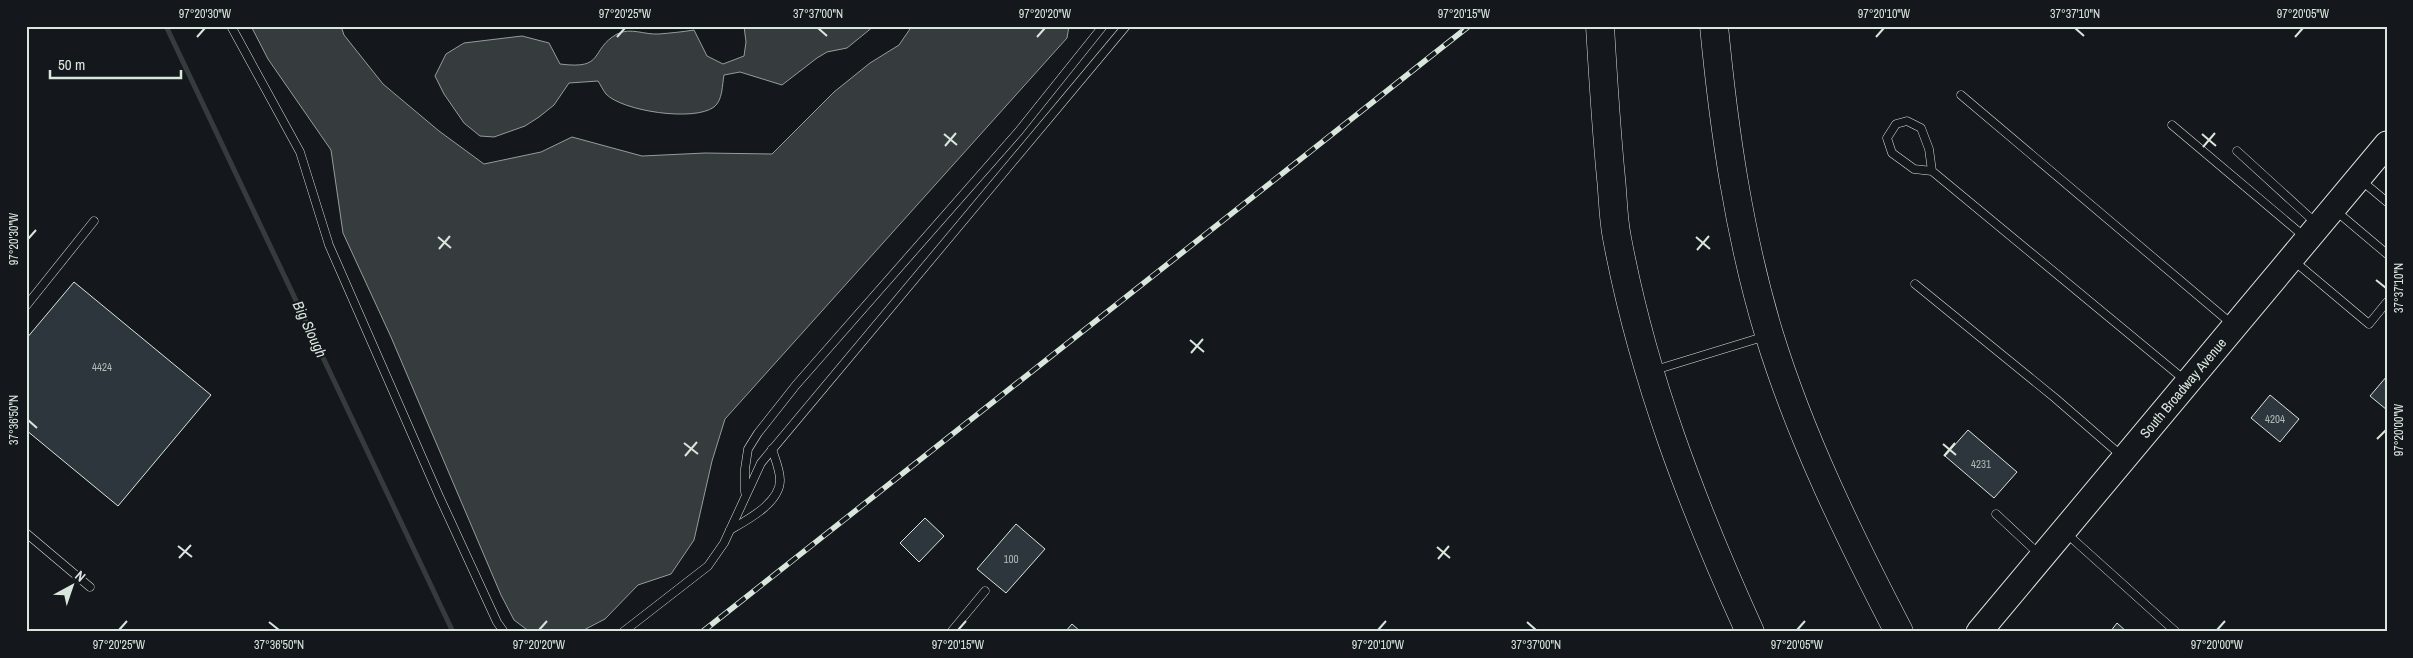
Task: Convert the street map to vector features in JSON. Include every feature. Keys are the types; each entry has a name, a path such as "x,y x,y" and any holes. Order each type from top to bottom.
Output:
{"highway":[{"path":"1600,26 1616,236 1648,372 1675,453 1715,554 1750,632"},
{"path":"1714,26 1718,77 1744,240 1769,335 1804,432 1847,532 1899,632"}],"main road":[{"name":"South Broadway Avenue","path":"1979,632 2387,144"}],"lane":[{"path":"231,26 300,152 329,245 439,496 497,622 504,632"},
{"path":"746,493 745,469 748,449 758,433 796,385 1019,131 1103,26"},
{"path":"623,632 708,566 730,530 746,493 762,463 772,450 1126,26"},
{"path":"1961,94 2234,326"},
{"path":"1932,171 1929,148 1921,128 1907,121 1896,124 1887,138 1892,153 1914,169 1932,171 2188,382"},
{"path":"2172,125 2320,224 2387,254"},
{"path":"2237,151 2320,224"},
{"path":"2359,178 2387,202"},
{"path":"26,306 94,221"},
{"path":"2291,259 2369,324 2387,302"},
{"path":"1915,284 2124,458"},
{"path":"1648,372 1769,335"},
{"path":"730,530 755,514 778,492 780,480 772,450"},
{"path":"1996,514 2042,557"},
{"path":"2064,530 2176,632"},
{"path":"26,533 90,587"},
{"path":"951,632 985,591"}],"shaded area":[{"path":"251,26 341,26 344,35 383,84 439,131 484,164 541,152 572,137 642,156 705,153 772,154 834,92 870,63 899,45 912,26 1069,26 1067,38 725,419 712,461 694,540 671,574 638,585 605,619 580,632 530,632 514,620 501,595 391,337 343,233 331,150 268,59"},
{"path":"744,26 874,26 847,48 827,52 782,85 740,72 724,75 722,92 717,104 704,111 691,114 675,114 642,110 614,100 606,94 598,81 569,83 554,105 539,117 525,126 494,137 480,136 464,123 444,94 435,76 446,54 464,43 522,36 549,43 560,64 575,65 591,61 608,40 617,34 627,31 659,34 694,30 707,56 723,64 744,56 746,42"}],"building":[{"path":"74,282 211,395 118,506 26,430 26,339"},
{"path":"2387,376 2387,410 2370,396"},
{"path":"2270,395 2299,419 2280,442 2251,418"},
{"path":"1968,430 2017,472 1994,498 1945,456"},
{"path":"925,518 944,536 919,562 900,543"},
{"path":"1016,524 1045,549 1006,593 977,569"},
{"path":"2117,623 2127,632 2110,632"},
{"path":"1072,624 1081,632 1065,632"}],"waterway":[{"name":"Big Slough","path":"166,26 453,632"}],"railway":[{"path":"702,632 1469,26"}]}
